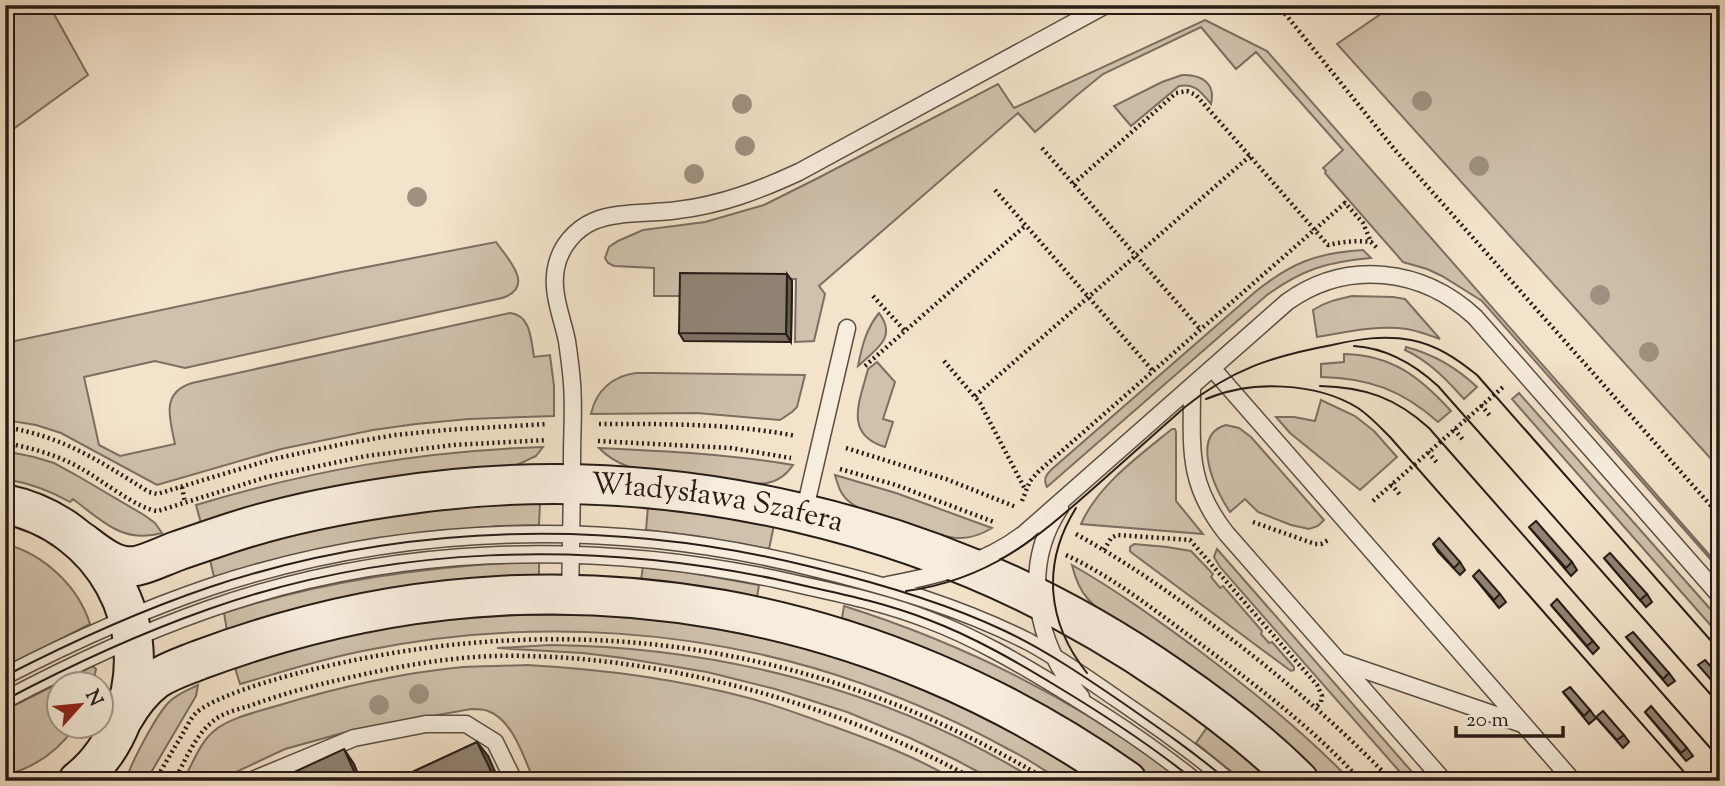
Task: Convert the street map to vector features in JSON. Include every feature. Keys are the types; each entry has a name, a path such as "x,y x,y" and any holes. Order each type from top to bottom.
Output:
{"main road":[{"name":"Władysława Szafera","path":"82,542 112,562 121,566 136,566 232,532 305,513 355,502 479,486 572,484 640,487 762,504 876,533 966,566 1037,597 1107,635 1173,678 1247,734 1299,781"},
{"path":"5,504 46,517 82,542 102,564 123,602 131,643 130,696 118,730 102,755 78,781"},
{"path":"124,717 144,690 169,673 227,650 288,631 358,614 419,604 515,595 624,597 710,607 782,622 852,641 921,667 989,698 1059,736 1127,781"}],"lane":[{"path":"570,595 572,384 567,343 555,290 555,274 561,252 569,239 593,221 603,218 678,211 736,198 777,182 1106,5"},
{"path":"804,586 831,588 880,585 927,577 966,566 983,558 1021,536 1287,302 1321,283 1341,277 1374,274 1400,277 1437,290 1461,305 1483,326 1720,596"},
{"path":"804,513 847,328"},
{"path":"1212,368 1573,781"},
{"path":"1192,386 1194,468 1199,489 1212,515 1444,781"},
{"path":"1085,479 1064,502 1046,532 1038,558 1037,597 1041,622 1055,658 1075,690 1099,712"},
{"path":"110,576 128,593 141,599 160,602 312,559 411,541 515,534 571,534 648,538 740,551 880,585 964,613 1028,642 1154,724 1228,781"},
{"path":"5,700 67,668 131,643 181,619 265,592 332,576 385,566 493,555 626,557 701,566 804,586 879,603 929,620 996,651 1099,712 1153,748 1195,781"},
{"path":"131,643 174,600"},
{"path":"5,677 82,638 131,643 142,651 163,629 181,619"},
{"path":"1339,662 1524,725"},
{"path":"250,781 354,738 426,724 466,724 489,745 514,781"}],"path":[{"path":"1278,5 1387,141 1720,516"},
{"path":"1073,184 1176,93 1190,91 1328,245 1351,241 1371,242"},
{"path":"1042,148 1200,329"},
{"path":"975,396 1250,156"},
{"path":"995,190 1153,371"},
{"path":"838,446 936,475 1020,509 1030,481 1039,471 1345,203 1363,223 1371,242 1379,251"},
{"path":"862,369 1026,226"},
{"path":"873,296 905,331"},
{"path":"944,361 982,406 1026,491"},
{"path":"1373,501 1506,384"},
{"path":"1481,405 1491,417"},
{"path":"5,427 36,433 68,444 150,493 160,494 250,465 342,444 445,430 553,424"},
{"path":"591,424 733,426 802,437"},
{"path":"1454,429 1464,441"},
{"path":"5,443 36,449 74,464 143,506 158,511 267,477 366,456 453,444 548,440"},
{"path":"596,441 731,448 796,459"},
{"path":"1428,452 1438,464"},
{"path":"834,468 896,485 1000,524"},
{"path":"1391,484 1401,496"},
{"path":"1248,518 1259,525 1317,545 1326,542 1336,533"},
{"path":"1076,534 1132,566 1260,660 1317,707 1392,781"},
{"path":"1104,550 1111,538 1117,535 1189,540 1317,685 1322,696 1317,707"},
{"path":"1072,558 1133,594 1257,686 1362,781"},
{"path":"155,781 195,714 212,702 330,665 390,652 465,642 544,638 609,640 669,646 746,659 809,674 885,699 932,719 986,744 1049,781"},
{"path":"174,781 202,732 225,714 304,688 371,672 446,660 493,656 594,661 726,684 841,719 919,751 977,781"}],"shaded area":[{"path":"5,5 49,5 88,75 5,135"},
{"path":"1394,5 1720,5 1720,469 1337,44"},
{"path":"1205,20 1267,51 1720,570 1482,301 1442,276 1403,262 1325,173 1323,168 1343,150 1256,52 1236,69 1201,27 1103,74 1035,132 1018,113 819,286 825,294 814,341 795,342 796,279 682,278 682,296 654,296 654,268 614,266 605,258 609,247 643,230 705,222 764,205 998,84 1014,108"},
{"path":"1182,75 1195,76 1206,81 1211,90 1211,104 1194,87 1179,86 1131,126 1114,106 1162,82"},
{"path":"496,242 512,264 518,280 512,293 502,298 185,368 155,361 84,377 99,445 120,456 175,444 170,416 171,400 182,387 192,383 510,313 522,318 526,323 534,357 550,355 554,416 469,419 373,430 281,449 157,485 61,433 36,425 5,420 5,343"},
{"path":"1363,250 1371,258 1316,268 1267,295 1047,487 1046,477 1052,469 1268,282 1305,261"},
{"path":"1352,296 1405,299 1440,339 1395,328 1317,337 1313,310"},
{"path":"879,313 886,330 885,337 877,349 858,366 865,338"},
{"path":"1406,347 1444,362 1477,387 1464,399 1430,365 1405,350"},
{"path":"1344,354 1377,359 1404,370 1428,388 1451,411 1438,422 1411,402 1384,388 1354,380 1321,377 1321,364 1344,362"},
{"path":"877,362 895,382 883,419 893,422 885,447 864,434 858,415 868,369"},
{"path":"636,373 805,375 797,407 780,420 697,413 591,414 601,391 620,377"},
{"path":"1519,393 1720,620 1720,636 1512,399"},
{"path":"1321,400 1355,416 1374,431 1397,457 1360,490 1290,433 1276,417 1315,421"},
{"path":"1226,425 1239,428 1251,437 1324,520 1318,526 1309,529 1291,525 1258,512 1245,499 1230,512 1213,478 1207,452 1209,440 1215,431"},
{"path":"1172,429 1176,432 1176,501 1203,534 1081,524 1088,510 1109,484"},
{"path":"543,447 536,456 517,465 416,474 337,487 201,523 196,505 282,482 368,464 454,453"},
{"path":"599,448 721,456 793,465 775,481 748,483 634,468 615,461"},
{"path":"5,451 54,463 144,515 155,523 162,533 148,536 124,533 73,499 70,502 39,488 5,479"},
{"path":"835,475 896,493 992,528 961,538 887,519 848,500 840,490"},
{"path":"540,502 539,525 497,526 366,540 286,557 214,577 210,560 302,532 359,520 436,510"},
{"path":"648,506 774,525 769,549 646,530"},
{"path":"5,544 33,555 58,573 77,597 90,624 5,668"},
{"path":"1134,544 1191,551 1213,574 1211,577 1220,588 1223,586 1294,670 1291,671 1132,553 1130,547"},
{"path":"1217,549 1420,781 1407,780 1220,567 1214,557"},
{"path":"539,562 539,576 442,582 370,592 316,604 227,631 224,613 297,592 409,572"},
{"path":"1072,565 1136,605 1217,664 1296,729 1351,781 1325,781 1266,727 1224,694 1159,646 1103,613 1082,591"},
{"path":"643,566 759,585 757,597 698,586 641,580"},
{"path":"844,606 935,639 1021,678 1104,726 1183,781 1157,781 1077,725 1011,687 925,648 842,618"},
{"path":"520,615 598,615 685,623 798,645 917,685 999,724 1094,781 1061,780 973,730 863,684 742,650 680,640 555,631 492,634 430,640 352,653 240,684 235,668 320,642 385,627"},
{"path":"551,645 678,654 803,680 924,722 981,749 1037,781 995,781 910,738 847,712 775,689 707,672 583,653 497,648"},
{"path":"527,665 639,676 749,698 882,745 957,781 534,781 517,741 504,722 488,711 471,709 350,731 285,749 217,781 183,781 200,747 209,736 226,723 242,716 391,677 463,667"},
{"path":"198,685 196,696 146,781 126,781 138,752 164,708 176,697"},
{"path":"46,690 46,740 64,740 35,763 5,775 5,710"},
{"path":"1208,726 1271,781 1243,781 1196,743"}],"building":[{"path":"680,273 787,274 786,334 679,333"},
{"path":"1536,521 1572,562 1566,568 1529,527"},
{"path":"1439,538 1460,562 1454,568 1433,544"},
{"path":"1610,553 1647,594 1640,600 1604,558"},
{"path":"1479,570 1500,594 1494,600 1473,576"},
{"path":"1557,599 1593,641 1587,646 1551,605"},
{"path":"1633,632 1669,673 1663,679 1626,637"},
{"path":"1705,660 1720,677 1720,690 1698,665"},
{"path":"1570,687 1590,710 1584,716 1563,692"},
{"path":"1651,706 1687,748 1681,753 1645,712"},
{"path":"1603,711 1624,735 1617,740 1596,717"},
{"path":"477,742 491,771 469,781 393,781"},
{"path":"344,749 357,778 351,781 275,781"}],"tram line":[{"path":"906,591 936,586 962,577 1010,554 1053,523 1185,407 1237,374 1272,359 1311,349 1361,339 1401,339 1438,349 1477,375 1720,651"},
{"path":"1354,346 1378,350 1399,358 1438,386 1720,705"},
{"path":"1320,386 1351,389 1379,396 1404,409 1429,428 1720,759"},
{"path":"1206,399 1243,389 1283,387 1323,393 1362,411 1390,437 1692,781"},
{"path":"1076,508 1057,550 1053,593 1063,634 1087,673"},
{"path":"5,676 157,606 283,565 434,539 509,534 662,540 737,551 837,573 910,594 982,621 1036,647 1080,674 1177,741 1228,781"},
{"path":"5,700 105,651 209,609 278,588 348,572 418,561 490,555 561,554 633,558 704,566 775,579 872,601 929,620 995,650 1058,687 1128,732 1195,781"}]}
